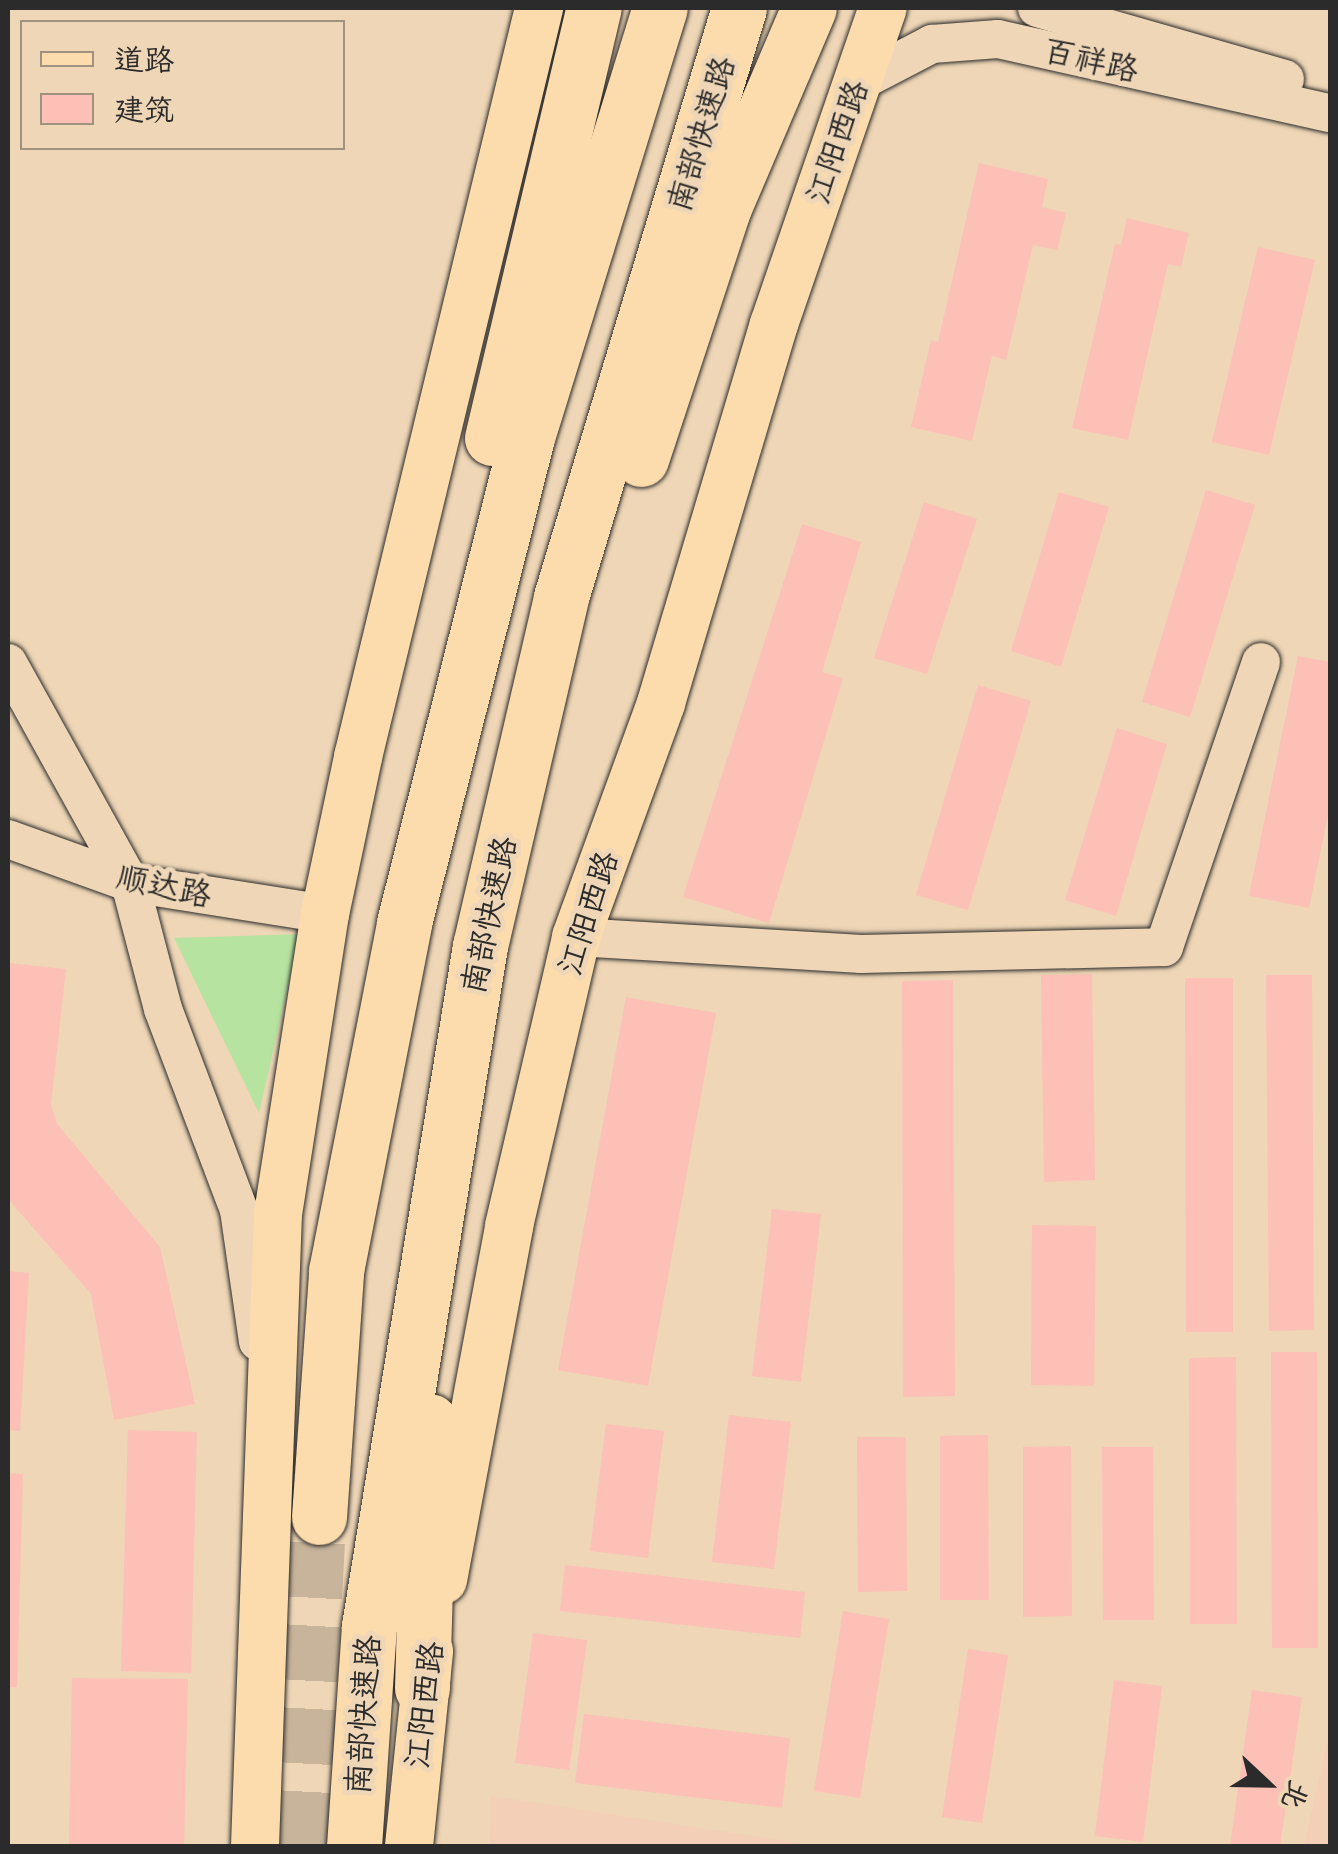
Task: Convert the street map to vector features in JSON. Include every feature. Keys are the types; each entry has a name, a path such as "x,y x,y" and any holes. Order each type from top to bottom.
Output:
{"highway":[{"path":"319,1518 336,1271 404,922 456,592 594,8"},
{"path":"548,197 606,8"},
{"path":"404,922 527,437 660,8"},
{"name":"南部快速路","path":"354,1846 369,1626 437,1187 480,946 562,596 739,8"},
{"path":"480,946 724,207 784,8"},
{"path":"724,207 810,8"},
{"path":"422,1688 437,1187"}],"main road":[{"path":"255,1846 278,1214 325,914 539,8"},
{"name":"江阳西路","path":"409,1846 422,1688 509,1226 576,937 660,704 774,324 882,8"}],"street":[{"name":"百祥路","path":"1037,8 1330,92"},
{"name":"百祥路","path":"857,83 932,44 998,40 1330,113"},
{"path":"576,937 861,954 1164,947 1261,662"},
{"path":"8,663 130,883 163,1009 239,1210 270,1419"},
{"name":"顺达路","path":"8,838 130,883 325,914"}],"shaded area":[{"path":"1330,1731 1330,1846 1304,1846"},
{"path":"491,1796 817,1846 490,1846"}],"green space":[{"path":"300,934 259,1113 174,938"}],"building":[{"path":"979,163 1048,179 1042,207 1066,213 1057,250 1033,245 1006,360 992,356 972,441 911,427 931,340 938,342"},
{"path":"1127,218 1189,233 1181,267 1168,264 1128,440 1072,428 1115,244 1121,245"},
{"path":"1258,247 1315,260 1269,455 1212,442"},
{"path":"1206,490 1255,505 1190,717 1142,702"},
{"path":"1059,492 1109,507 1061,667 1011,651"},
{"path":"924,502 977,519 927,674 874,658"},
{"path":"802,524 861,542 822,672 843,678 769,923 683,897"},
{"path":"1298,656 1330,662 1330,805 1309,908 1249,896"},
{"path":"978,685 1031,701 968,910 916,895"},
{"path":"1117,728 1167,744 1116,916 1065,900"},
{"path":"8,963 66,969 51,1105 57,1124 160,1247 195,1404 114,1420 91,1294 8,1199"},
{"path":"1092,974 1095,1180 1044,1182 1041,975"},
{"path":"1266,975 1312,975 1314,1330 1269,1331"},
{"path":"1185,978 1233,978 1233,1332 1186,1332"},
{"path":"953,980 955,1396 903,1397 902,981"},
{"path":"626,997 716,1013 648,1386 558,1370"},
{"path":"772,1209 821,1214 801,1382 752,1376"},
{"path":"1032,1225 1096,1226 1094,1386 1031,1385"},
{"path":"8,1271 29,1273 20,1431 8,1430"},
{"path":"1271,1352 1317,1352 1318,1648 1272,1648"},
{"path":"1236,1357 1237,1624 1190,1624 1189,1358"},
{"path":"729,1415 791,1422 774,1569 712,1562"},
{"path":"606,1424 664,1431 648,1558 590,1551"},
{"path":"128,1430 197,1432 191,1673 121,1671"},
{"path":"988,1435 989,1600 940,1600 940,1436"},
{"path":"857,1437 906,1437 907,1591 858,1592"},
{"path":"1071,1446 1072,1616 1023,1617 1023,1447"},
{"path":"1102,1447 1153,1447 1154,1620 1103,1620"},
{"path":"8,1473 23,1474 17,1687 8,1687"},
{"path":"565,1565 805,1592 800,1638 560,1611"},
{"path":"843,1611 889,1619 860,1798 814,1791"},
{"path":"533,1633 587,1640 569,1770 515,1763"},
{"path":"968,1649 1008,1655 982,1823 942,1817"},
{"path":"72,1678 188,1679 184,1846 69,1846"},
{"path":"1114,1680 1162,1686 1143,1842 1095,1836"},
{"path":"1252,1690 1302,1697 1280,1846 1230,1846"},
{"path":"584,1714 790,1738 782,1808 575,1783"}],"tunnel":[{"path":"301,1846 319,1517"}]}
